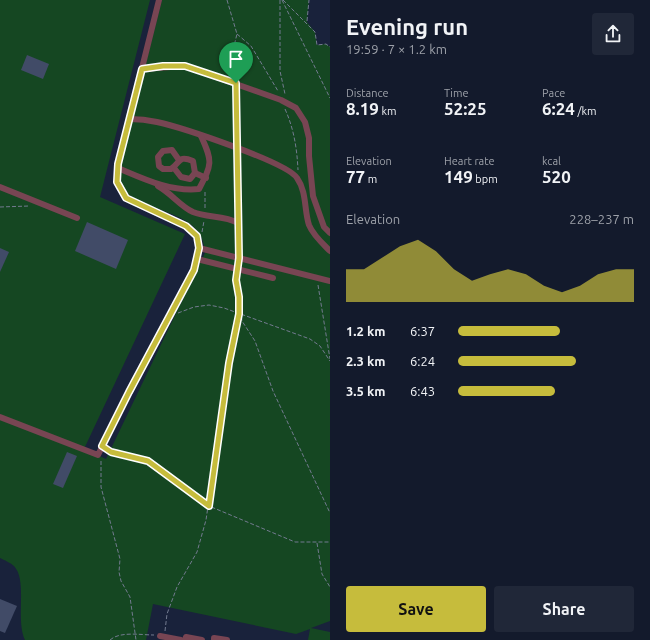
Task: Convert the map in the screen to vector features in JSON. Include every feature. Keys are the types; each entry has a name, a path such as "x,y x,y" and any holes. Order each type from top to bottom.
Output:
{"lane":[{"path":"0,417 98,455 129,392 194,270 199,248 197,236 186,226 126,198 117,182 118,168 159,0"},
{"path":"142,69 185,66 236,83 286,102 296,108 305,122 309,138 309,156 313,196 324,227 330,234"},
{"path":"130,119 157,122 201,136 281,166 297,176 302,188 310,225 318,239 330,251"},
{"path":"158,186 169,186 190,190 199,189 206,178 210,164 209,154 201,136"},
{"path":"174,168 181,177 190,179 195,173 193,161 184,158 179,160 174,168 167,170 159,166 159,153 172,150 179,160"},
{"path":"118,168 158,186 195,213 232,220 238,223"},
{"path":"195,173 206,178"},
{"path":"0,187 77,218"},
{"path":"199,248 330,281"},
{"path":"236,280 239,258"},
{"path":"197,259 273,278"},
{"path":"162,637 181,640"},
{"path":"185,640 186,637 202,640"},
{"path":"214,640 214,638 227,640"}],"path":[{"path":"227,0 237,34 233,50 236,83 239,258"},
{"path":"282,0 315,32 317,45 326,44 330,47"},
{"path":"282,0 330,98"},
{"path":"282,0 280,71 286,102"},
{"path":"306,22 309,0"},
{"path":"0,207 32,206"},
{"path":"318,278 317,292 330,360"},
{"path":"110,640 113,637 136,634 162,637 167,614 177,587 196,552 209,506 229,363 239,314 239,297 236,280"},
{"path":"169,317 194,307 208,305 224,308 310,339 320,346 330,360"},
{"path":"239,314 255,341 273,390 330,513"},
{"path":"102,446 111,452 148,461 209,506 295,542 330,542"},
{"path":"98,455 101,461 99,480 120,559 119,572 121,581 130,597 136,640"},
{"path":"317,543 322,574 330,587"}],"green space":[{"path":"0,0 150,0 100,197 185,234 84,449 106,459 205,253 202,238 194,227 182,219 140,202 129,195 121,185 121,161 162,0 309,0 307,22 315,32 317,45 326,44 330,47 330,621 311,628 330,632 330,640 308,640 310,629 296,634 153,604 146,640 25,640 21,622 21,590 18,573 13,565 0,558"}],"building":[{"path":"27,55 49,64 43,79 21,70"},
{"path":"87,222 128,240 116,269 75,251"},
{"path":"0,248 9,252 0,272"},
{"path":"67,452 77,456 63,488 53,484"},
{"path":"0,599 17,606 5,633 0,631"}],"route":[{"path":"163,66 185,66 236,83 239,258 236,280 239,297 239,314 229,363 209,506 148,461 122,453 111,452 102,446 194,270 199,248 197,236 186,226 126,198 117,182 118,164 142,69 163,66"}]}
